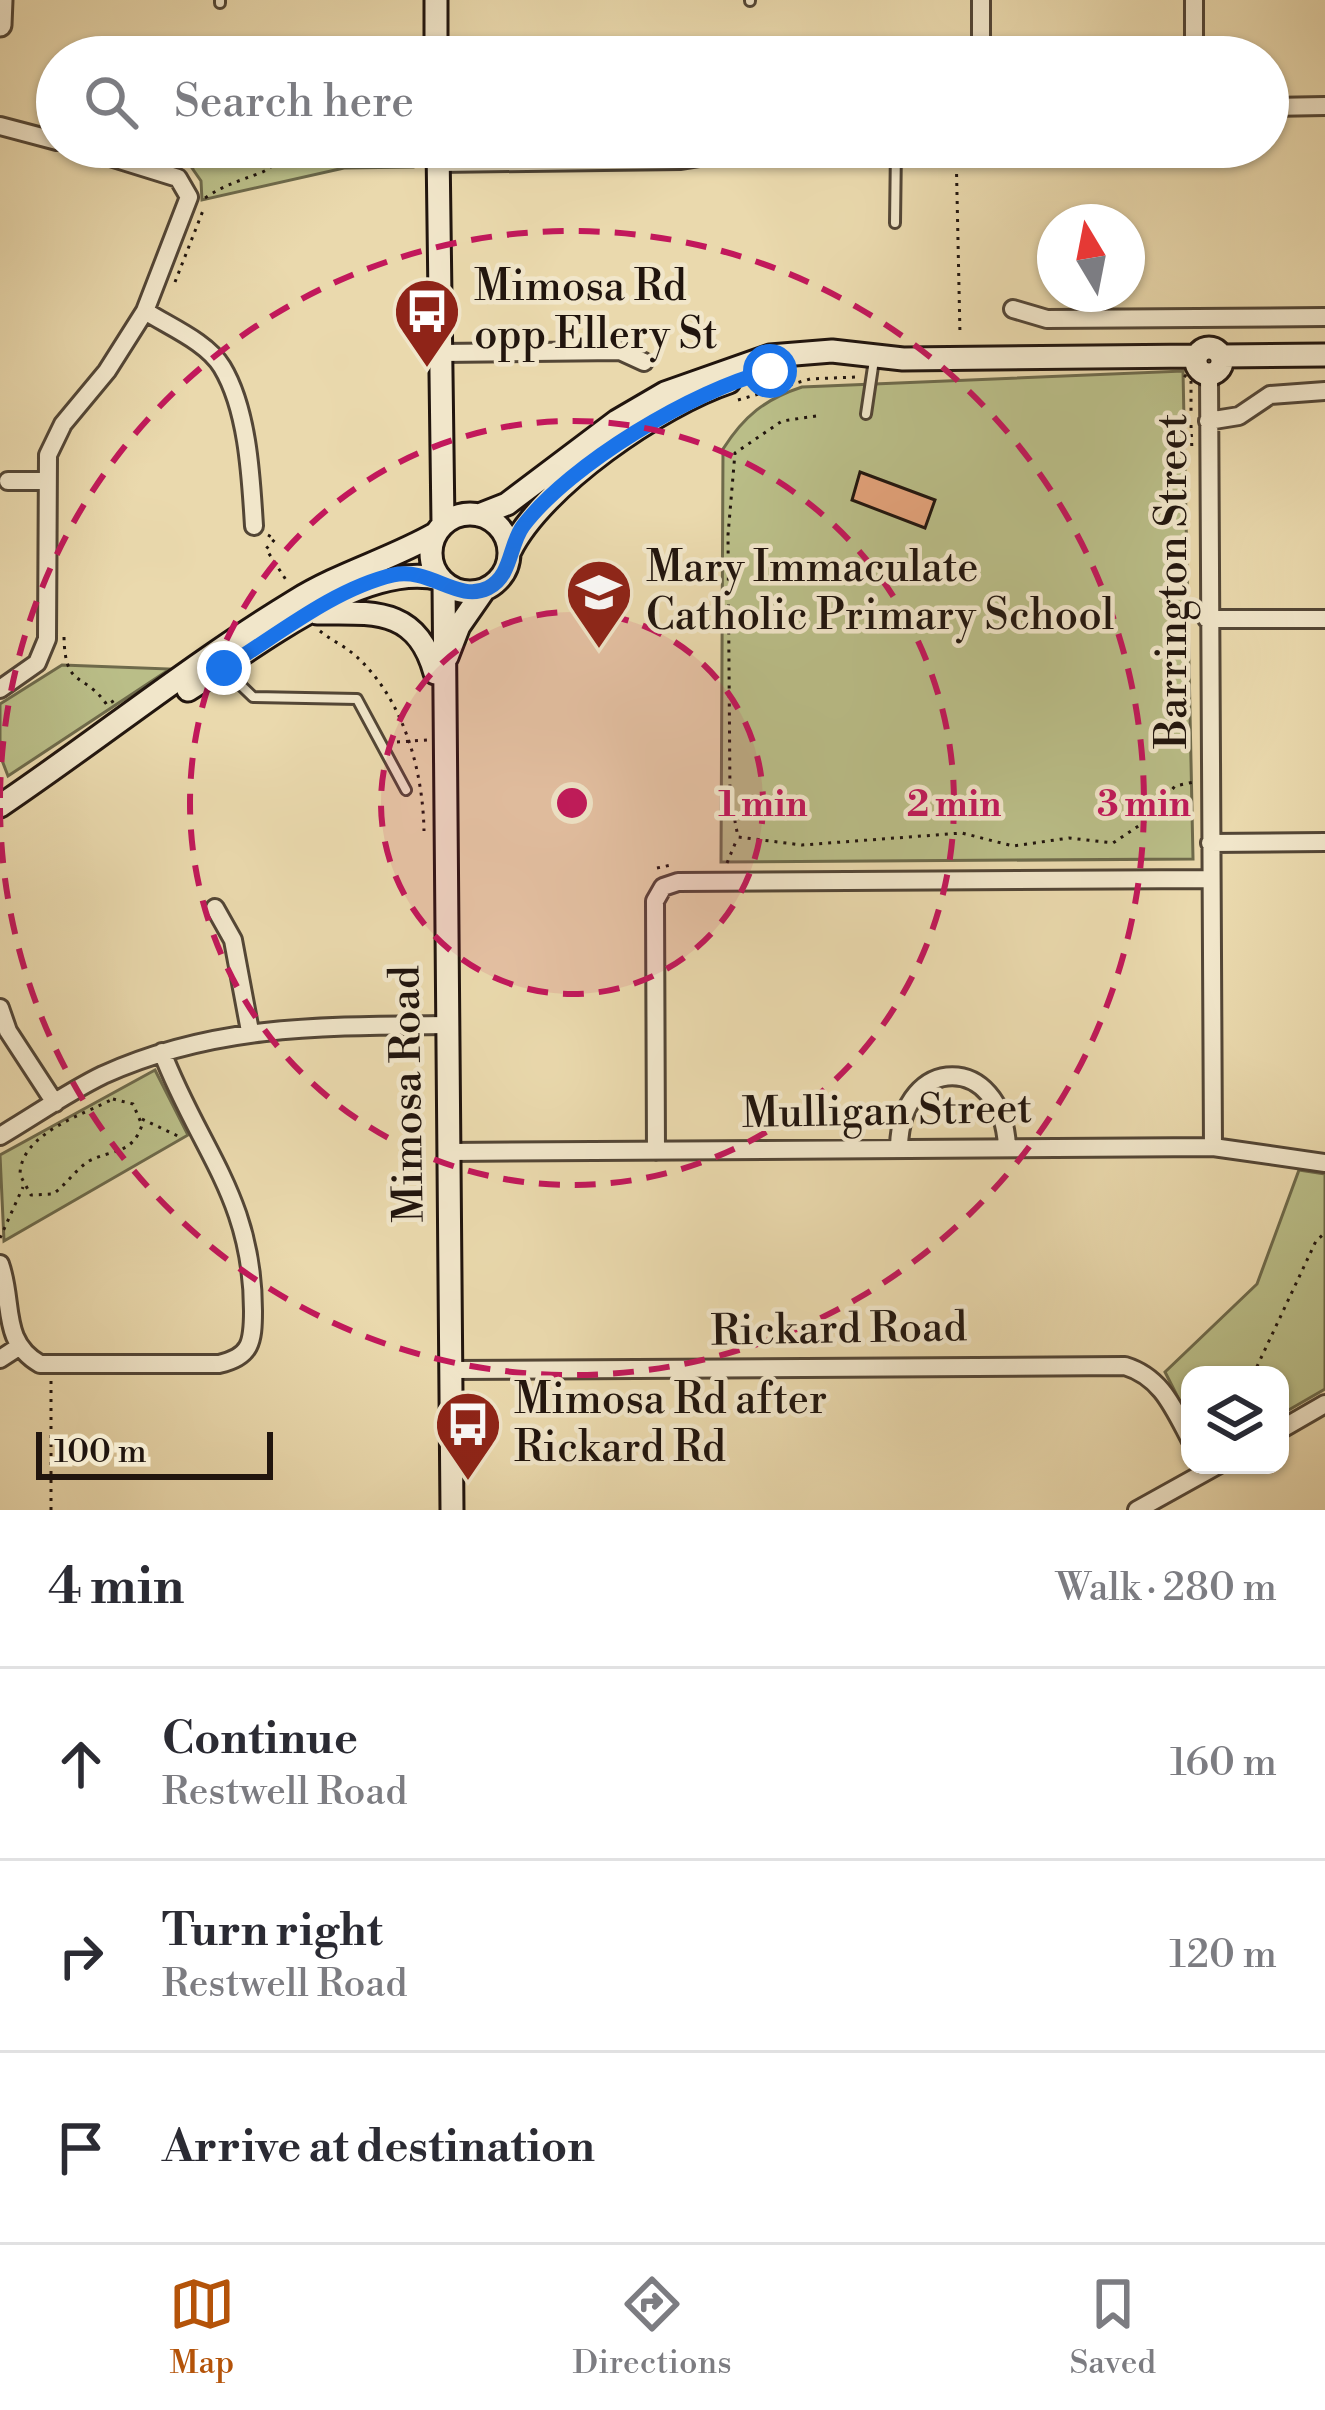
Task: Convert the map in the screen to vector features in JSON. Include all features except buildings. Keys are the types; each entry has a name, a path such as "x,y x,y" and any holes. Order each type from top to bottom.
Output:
{"main road":[{"path":"0,25 1,0"},
{"path":"436,0 436,36"},
{"path":"438,168 439,529 430,557 442,581"},
{"path":"0,806 220,661 327,582 472,514 507,505 639,407 738,364 803,352 867,364"},
{"path":"220,661 315,619 392,575 442,581 460,591 484,590 503,574 521,528 549,500 672,409 743,377 867,364 1209,362 1325,355"},
{"path":"439,451 472,514 501,528 510,551"},
{"name":"Mimosa Road","path":"442,581 452,1510"},
{"name":"Mimosa Road","path":"442,677 459,626 484,590"},
{"path":"315,619 377,612 400,621 418,637 433,665 442,709"}],"street":[{"path":"981,0 982,36"},
{"path":"1194,0 1194,36"},
{"path":"1289,107 1325,106"},
{"path":"0,126 36,135"},
{"path":"0,689 37,664 47,639 48,455 63,424 107,371 145,311 187,208 186,187 178,178 145,168"},
{"path":"1013,309 1047,319 1325,317"},
{"path":"145,311 204,348 223,368 252,481 254,526"},
{"path":"441,353 620,351 644,362"},
{"name":"Barrington Street","path":"1209,362 1213,1147"},
{"path":"1208,421 1239,416 1285,392 1325,391"},
{"path":"8,481 45,481"},
{"path":"1207,619 1325,619"},
{"path":"1210,843 1325,842"},
{"path":"656,1151 655,901 660,878 678,882 1210,879"},
{"path":"215,908 233,940 250,1031"},
{"path":"0,1008 8,1031 56,1103"},
{"path":"0,1136 100,1077 162,1052 250,1031 447,1025"},
{"path":"0,1264 9,1334 25,1357 52,1366 219,1364 238,1360 249,1350 254,1335 250,1243 162,1052"},
{"path":"899,1146 900,1120 913,1095 930,1081 952,1076 972,1078 988,1090 1006,1121 1007,1146"},
{"name":"Mulligan Street","path":"448,1152 1213,1147 1325,1163"},
{"path":"0,1359 17,1348"},
{"name":"Rickard Road","path":"451,1370 1125,1366 1146,1372 1164,1391 1181,1422"},
{"path":"1289,1425 1325,1404"},
{"path":"1136,1510 1198,1474"}],"lane":[{"path":"895,224 896,168"},
{"path":"866,414 867,364"},
{"path":"220,661 253,697 357,699 406,790"}],"path":[{"path":"175,283 206,197 267,168"},
{"path":"956,168 960,335"},
{"path":"725,399 744,400 867,364"},
{"path":"710,865 727,865 738,837 730,795 728,535 735,453 782,421 816,416"},
{"path":"254,526 275,539 266,549 291,585"},
{"path":"315,619 364,663 409,741 422,780 424,831"},
{"path":"64,626 68,673 107,705"},
{"path":"383,743 427,740"},
{"path":"738,837 802,844 962,832 1013,846 1070,838 1113,843 1146,821 1175,786 1194,782"},
{"path":"660,878 680,865"},
{"path":"113,1099 133,1104 140,1119 138,1136 129,1146 85,1164 53,1194 31,1195 24,1186 20,1166 26,1154 62,1125 113,1099"},
{"path":"140,1119 164,1125 189,1143 203,1138"},
{"path":"0,1238 24,1186"},
{"path":"1256,1366 1316,1241 1325,1233"},
{"path":"51,1510 52,1366"}],"green space":[{"path":"192,168 344,168 202,200 201,181"},
{"path":"1183,371 1193,859 721,862 723,449 747,418 766,403 802,387"},
{"path":"62,665 170,669 8,776 0,755 0,704"},
{"path":"155,1070 188,1135 4,1241 0,1155"},
{"path":"1299,1170 1325,1174 1325,1389 1289,1410 1289,1366 1181,1366 1181,1403 1165,1372 1257,1284"}],"place":[{"name":"Mimosa Rd opp Ellery St","path":"427,370"},
{"name":"Mary Immaculate Catholic Primary School","path":"599,651"},
{"name":"Mimosa Rd after Rickard Rd","path":"468,1483"}],"route":[{"path":"224,668 331,603 392,575 422,574 460,591 484,590 503,574 521,528 591,466 647,424 703,392 770,371"}]}
